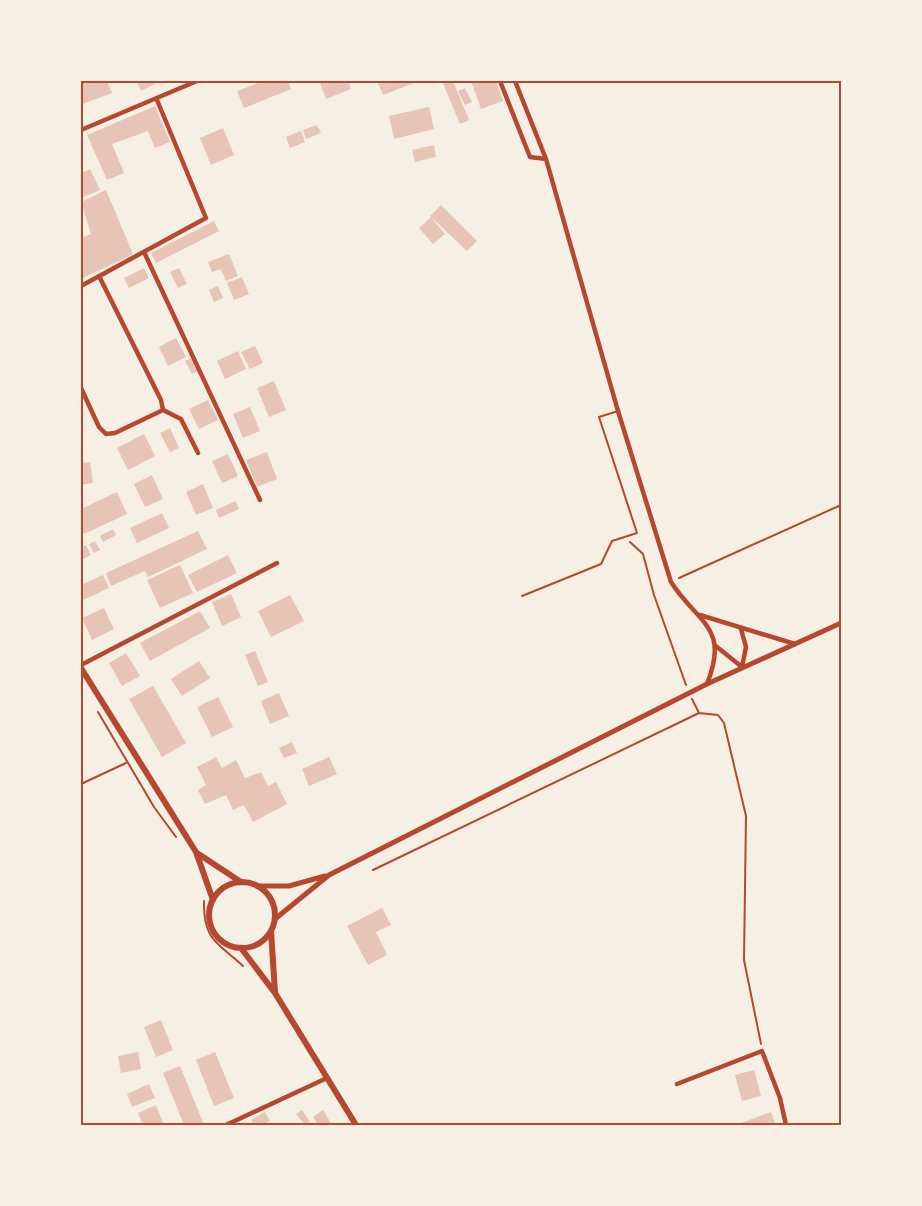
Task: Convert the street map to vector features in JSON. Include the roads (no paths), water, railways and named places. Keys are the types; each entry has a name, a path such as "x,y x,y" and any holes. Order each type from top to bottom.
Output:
{"main road":[{"path":"81,667 196,852 213,900"},
{"path":"196,852 242,882 257,886 272,900 275,919 272,930 275,993"},
{"path":"242,882 225,887 213,900 209,914 213,930 225,943 241,948 258,944 272,930"},
{"path":"241,948 275,993 356,1125"}],"street":[{"path":"81,130 157,100 197,81"},
{"path":"500,81 530,157 546,159"},
{"path":"515,81 546,159 618,411 671,582 684,602 699,615 713,634 717,647 715,665 708,684"},
{"path":"81,286 206,218 157,100"},
{"path":"144,252 260,500"},
{"path":"99,276 161,400 163,410"},
{"path":"81,388 99,427 106,434 115,433 163,410"},
{"path":"163,410 181,419 198,453"},
{"path":"81,667 277,563"},
{"path":"699,615 795,644"},
{"path":"257,886 289,886 330,875 742,667 841,623"},
{"path":"741,629 746,647 742,667"},
{"path":"717,647 742,667"},
{"path":"275,919 330,875"},
{"path":"677,1084 762,1051 780,1098 786,1125"},
{"path":"226,1125 327,1078"}],"lane":[{"path":"522,596 601,564 612,541 637,534 599,417 618,411"}]}
